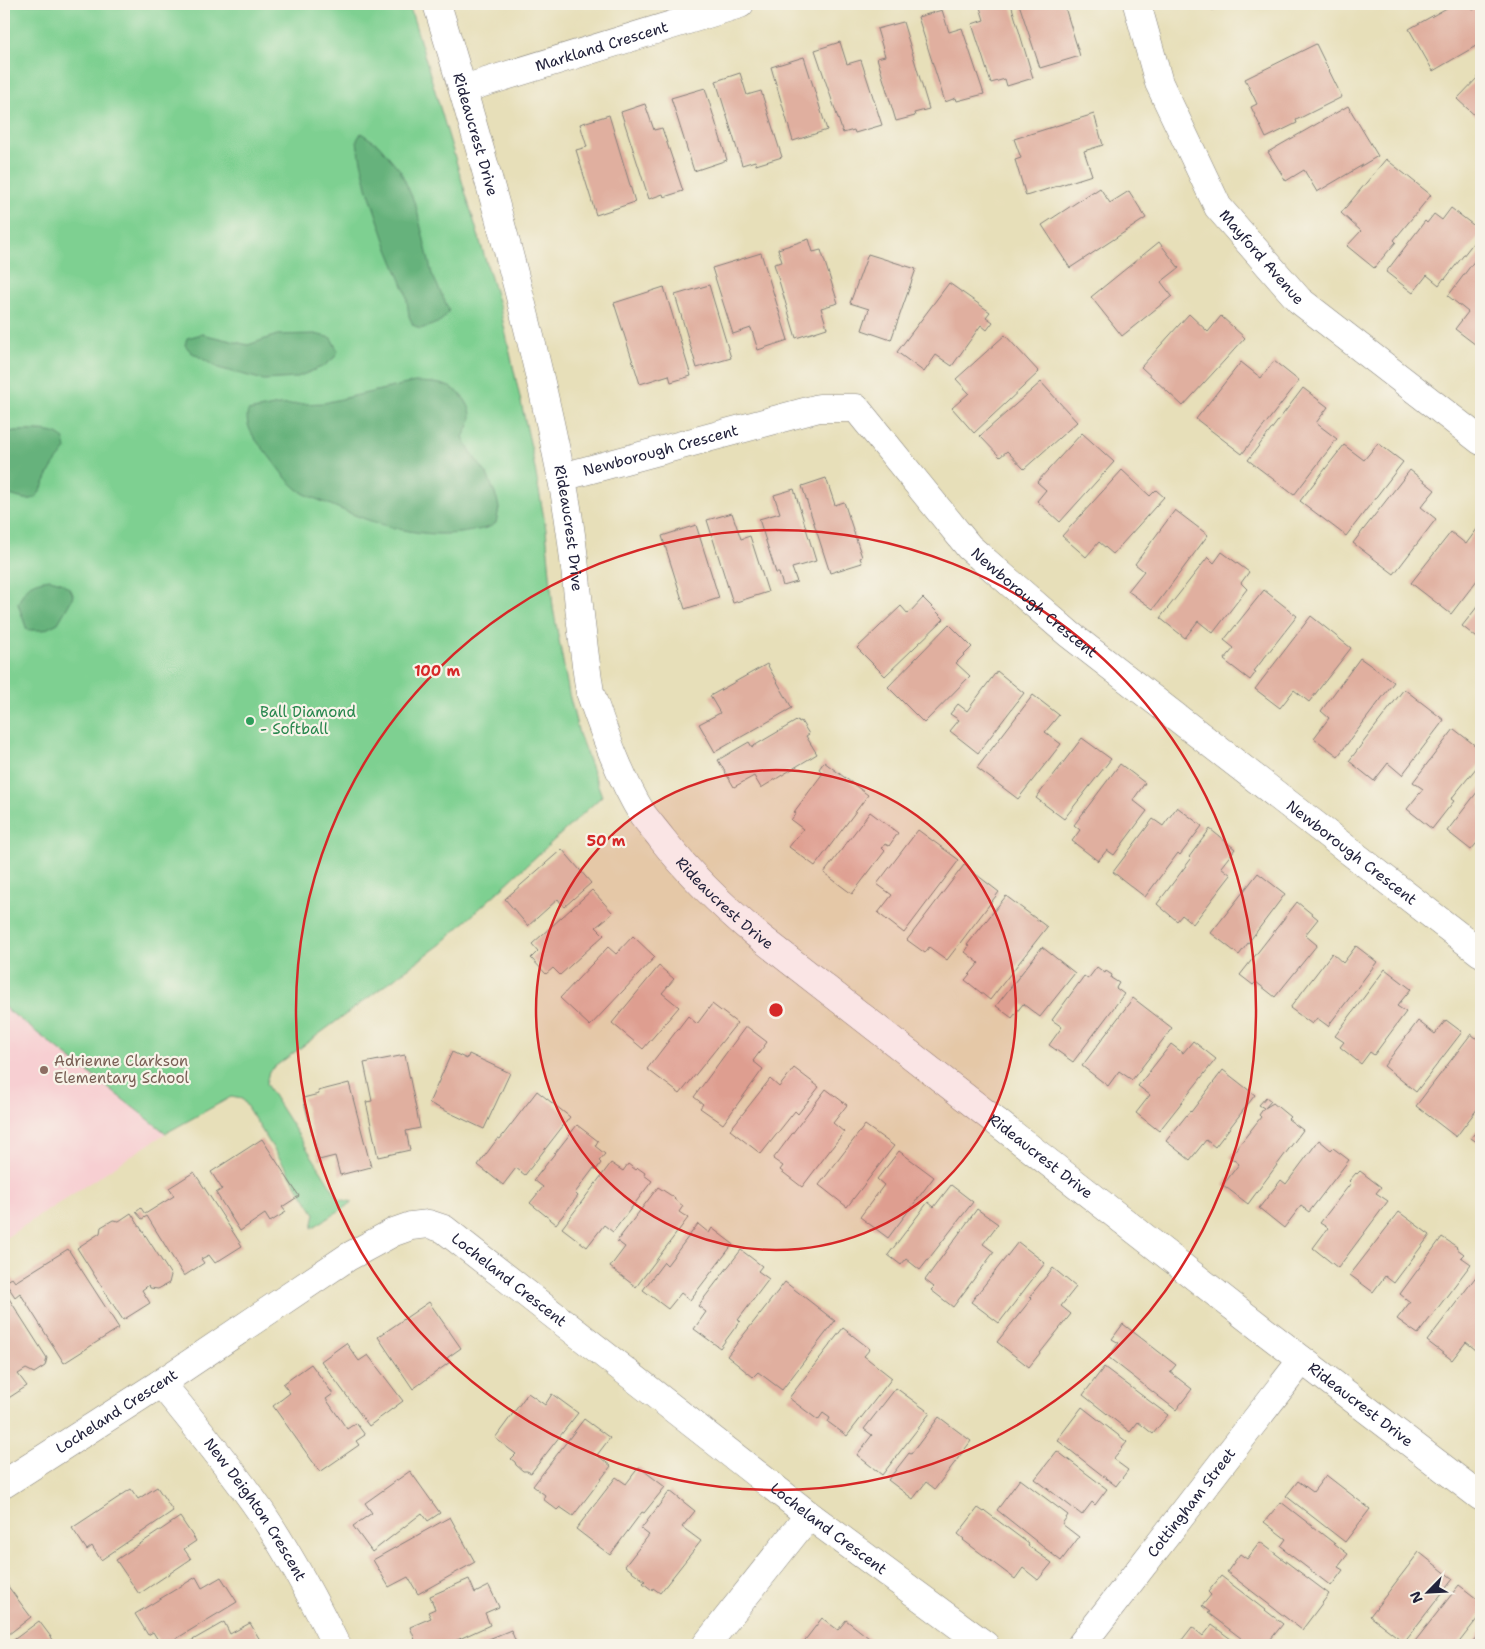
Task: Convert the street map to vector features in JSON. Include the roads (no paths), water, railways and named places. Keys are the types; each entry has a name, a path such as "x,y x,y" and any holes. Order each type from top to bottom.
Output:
{"street":[{"name":"Rideaucrest Drive","path":"437,4 463,89 529,329 562,477 590,692 602,725 643,815 689,874 756,934 1302,1360 1481,1497"},
{"name":"Markland Crescent","path":"463,89 740,4"},
{"name":"Mayford Avenue","path":"1136,4 1159,83 1218,207 1299,300 1481,441"},
{"name":"Newborough Crescent","path":"562,477 819,408 856,408 968,547 1069,634 1481,953"},
{"name":"Locheland Crescent","path":"4,1484 348,1257 394,1232 411,1226 429,1224 444,1229 458,1239 809,1515 984,1645"},
{"name":"Cottingham Street","path":"1081,1645 1302,1360"},
{"name":"New Deighton Crescent","path":"160,1382 217,1453 261,1513 297,1573 336,1645"},
{"path":"706,1645 809,1515"}],"place":[{"name":"Ball Diamond - Softball","path":"250,721"},
{"name":"Adrienne Clarkson Elementary School","path":"44,1070"}]}
